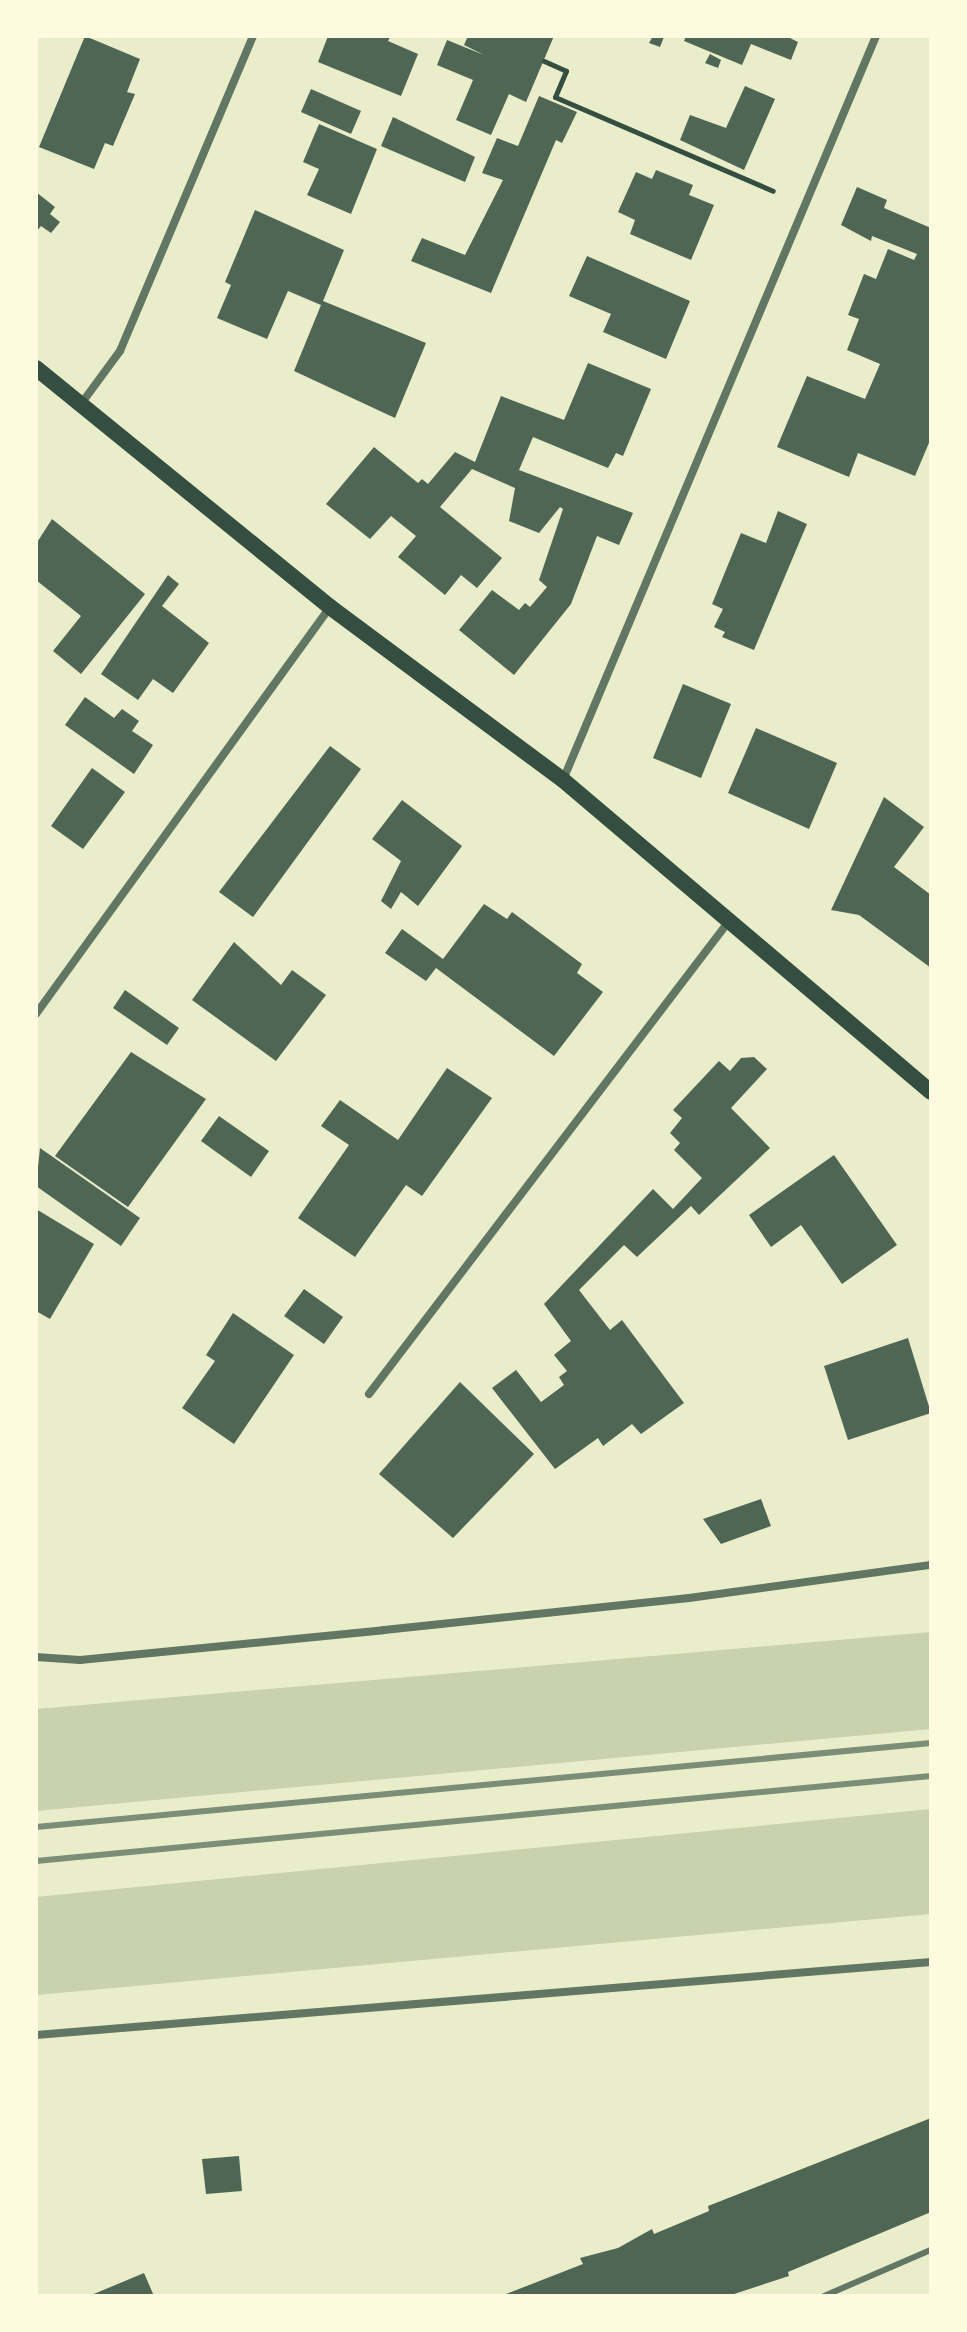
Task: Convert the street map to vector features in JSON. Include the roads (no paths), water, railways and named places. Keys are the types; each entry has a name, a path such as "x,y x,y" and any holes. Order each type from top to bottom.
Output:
{"main road":[{"path":"36,368 330,607 563,780 732,918 931,1092"}],"street":[{"path":"81,404 120,351 253,36"},
{"path":"563,780 876,36"},
{"path":"36,1014 330,607"},
{"path":"369,1394 732,918"},
{"path":"36,1657 80,1660 384,1630 689,1598 931,1565"},
{"path":"36,2035 931,1962"}],"lane":[{"path":"824,2296 931,2250"}],"railway":[{"path":"36,1827 931,1743"},
{"path":"36,1861 931,1776"}]}
